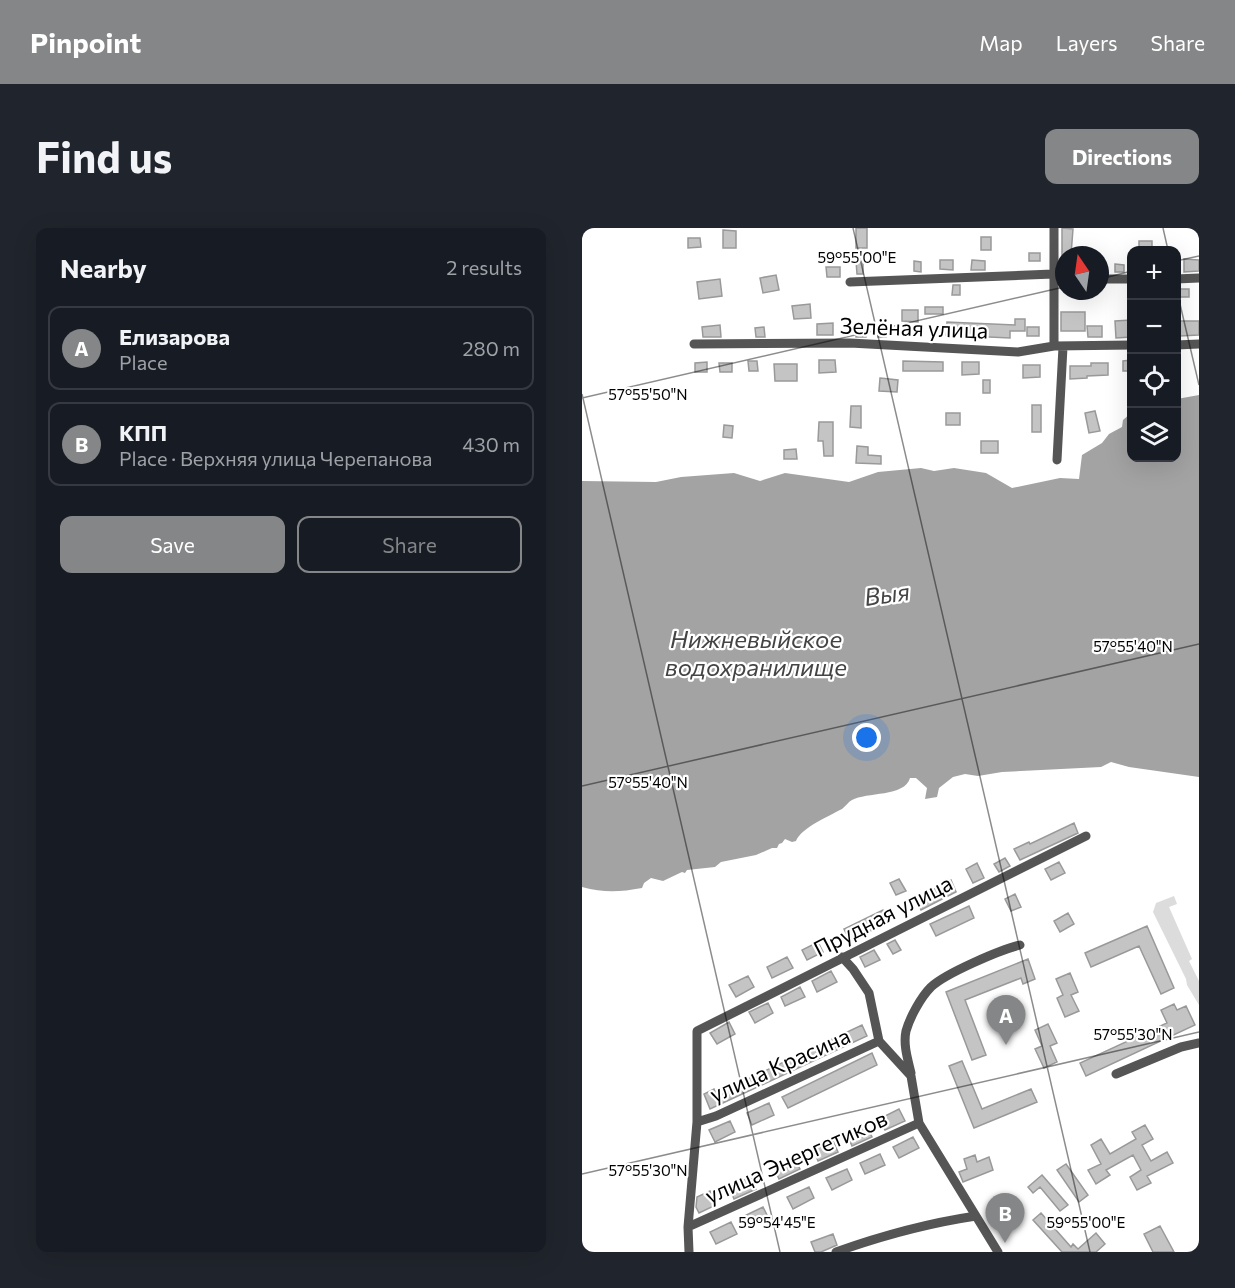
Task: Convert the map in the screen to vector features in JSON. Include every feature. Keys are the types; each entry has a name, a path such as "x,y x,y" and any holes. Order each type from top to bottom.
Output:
{"street":[{"path":"1054,228 1055,246"},
{"path":"850,282 1055,278"},
{"path":"1181,279 1199,278"},
{"path":"1109,279 1127,279"},
{"path":"1057,460 1058,300"},
{"name":"Зелёная улица","path":"693,344 850,343 1018,352 1059,346 1127,345"},
{"path":"1181,345 1199,344"},
{"name":"Прудная улица","path":"697,1122 697,1031 1086,836"},
{"path":"998,1252 919,1123 906,1047 906,1032 929,989 941,980 1003,950 1020,945"},
{"path":"842,957 857,974 869,993 879,1041 911,1076"},
{"name":"улица Красина","path":"697,1122 716,1116 879,1041"},
{"path":"1116,1074 1181,1047 1199,1043"},
{"path":"689,1252 688,1227 697,1122"},
{"name":"улица Энергетиков","path":"688,1227 919,1123"},
{"path":"836,1252 948,1220 975,1216"}],"shaded area":[{"path":"1174,896 1177,904 1169,907 1199,981 1199,1005 1187,985 1153,912 1156,903"}],"water":[{"name":"Нижневыйское водохранилище","path":"1199,395 1199,777 1129,767 1111,762 1101,767 1002,772 978,776 965,774 953,777 939,788 937,797 925,799 927,788 916,778 910,778 901,788 852,800 842,809 809,827 796,841 785,839 777,848 756,855 721,862 715,867 687,870 685,873 682,872 663,881 651,878 644,883 642,888 612,891 582,887 582,481 656,482 681,477 734,473 760,481 785,473 849,482 878,472 921,468 934,471 954,468 986,473 1012,488 1060,478 1079,479 1082,455 1122,427 1123,420 1127,416 1127,462 1181,462 1181,398"}],"building":[{"path":"856,228 867,228 867,248 856,248"},
{"path":"1062,228 1073,229 1072,246 1062,246"},
{"path":"723,230 736,231 736,248 723,248"},
{"path":"981,237 991,237 991,250 981,250"},
{"path":"688,238 700,238 701,247 688,248"},
{"path":"1139,241 1152,241 1152,246 1139,246"},
{"path":"1029,253 1040,253 1040,261 1029,261"},
{"path":"1184,259 1199,260 1199,271 1184,272"},
{"path":"940,260 953,260 953,270 940,269"},
{"path":"972,260 985,261 985,270 971,270"},
{"path":"856,261 863,261 863,274 857,274"},
{"path":"914,261 921,262 921,272 914,271"},
{"path":"1115,264 1124,265 1124,272 1115,272"},
{"path":"826,267 840,267 840,277 827,277"},
{"path":"776,275 779,290 763,293 760,278"},
{"path":"720,279 722,296 699,299 697,282"},
{"path":"953,285 960,285 960,295 952,295"},
{"path":"1181,289 1189,289 1189,297 1181,297"},
{"path":"810,304 811,318 794,319 792,306"},
{"path":"925,307 943,307 943,314 925,314"},
{"path":"902,310 918,310 918,322 902,321"},
{"path":"1061,312 1085,312 1085,331 1061,331"},
{"path":"1015,319 1025,319 1025,331 1010,331 1010,338 946,335 947,322 1015,325"},
{"path":"1127,320 1127,337 1116,338 1115,321"},
{"path":"1181,321 1199,321 1199,335 1181,336"},
{"path":"833,323 833,335 817,335 817,324"},
{"path":"720,325 721,337 703,337 702,327"},
{"path":"1087,326 1102,326 1102,337 1088,337"},
{"path":"764,327 765,337 756,337 755,328"},
{"path":"856,327 866,327 866,337 856,337"},
{"path":"1027,327 1039,327 1039,336 1027,336"},
{"path":"878,328 886,328 886,337 878,337"},
{"path":"819,360 835,360 836,372 819,373"},
{"path":"1127,360 1127,371 1123,371 1123,361"},
{"path":"748,361 757,361 758,371 749,371"},
{"path":"903,361 943,362 943,371 903,371"},
{"path":"707,362 707,372 695,372 695,363"},
{"path":"962,362 979,362 979,374 962,375"},
{"path":"719,363 732,363 732,372 720,372"},
{"path":"1091,363 1108,363 1108,375 1070,379 1070,366 1091,366"},
{"path":"774,364 797,364 797,381 775,381"},
{"path":"1023,365 1040,365 1040,377 1023,378"},
{"path":"880,378 898,380 897,392 879,391"},
{"path":"983,380 990,380 990,393 983,393"},
{"path":"1032,405 1041,405 1041,432 1032,432"},
{"path":"851,406 861,406 861,428 850,427"},
{"path":"1095,411 1100,431 1089,433 1085,413"},
{"path":"946,413 960,413 960,425 946,425"},
{"path":"819,422 833,422 833,456 824,456 823,441 818,441"},
{"path":"724,425 733,426 732,438 723,437"},
{"path":"981,441 998,441 998,453 981,453"},
{"path":"857,446 868,447 868,455 881,456 881,464 856,463"},
{"path":"796,449 797,459 784,459 784,450"},
{"path":"1074,823 1078,833 1020,860 1014,849"},
{"path":"1005,858 1010,866 999,872 994,864"},
{"path":"1059,862 1065,873 1051,880 1045,869"},
{"path":"977,863 984,878 973,883 966,869"},
{"path":"899,879 906,891 896,895 890,883"},
{"path":"951,880 956,892 921,910 916,899"},
{"path":"1015,894 1021,907 1011,911 1005,899"},
{"path":"969,906 974,918 936,936 930,924"},
{"path":"883,910 889,922 850,941 844,929"},
{"path":"1068,913 1074,924 1060,932 1054,921"},
{"path":"1147,926 1174,988 1161,994 1139,946 1091,967 1085,953"},
{"path":"895,940 901,950 893,954 887,944"},
{"path":"818,942 823,952 807,960 802,950"},
{"path":"874,950 880,960 865,967 860,957"},
{"path":"787,957 793,968 772,978 767,967"},
{"path":"1028,959 1035,979 1023,984 1021,978 965,1000 986,1055 972,1060 946,992"},
{"path":"831,971 837,982 817,992 812,981"},
{"path":"1070,973 1078,992 1071,995 1079,1011 1065,1017 1057,998 1063,995 1056,979"},
{"path":"748,976 754,987 736,997 729,985"},
{"path":"800,987 805,997 785,1006 781,997"},
{"path":"768,1003 773,1013 755,1023 749,1012"},
{"path":"1174,1004 1177,1010 1186,1006 1195,1025 1086,1076 1080,1063 1167,1023 1161,1010"},
{"path":"729,1022 735,1034 717,1044 710,1033"},
{"path":"1048,1024 1057,1043 1050,1046 1057,1062 1044,1068 1035,1049 1042,1046 1035,1030"},
{"path":"862,1025 867,1036 710,1109 704,1094 714,1089 716,1094"},
{"path":"872,1053 877,1065 788,1108 782,1097"},
{"path":"962,1061 982,1109 1031,1089 1037,1102 974,1128 949,1066"},
{"path":"769,1103 774,1115 752,1125 747,1113"},
{"path":"899,1109 905,1121 885,1130 879,1119"},
{"path":"730,1121 735,1132 715,1142 709,1130"},
{"path":"866,1125 872,1137 852,1146 847,1134"},
{"path":"1145,1125 1153,1139 1142,1145 1151,1161 1167,1152 1173,1163 1147,1176 1151,1183 1137,1190 1130,1177 1141,1170 1133,1155 1106,1170 1110,1175 1096,1184 1088,1170 1101,1164 1091,1145 1101,1139 1110,1154 1136,1139 1132,1132"},
{"path":"913,1137 919,1148 899,1158 893,1147"},
{"path":"833,1140 838,1152 818,1161 813,1149"},
{"path":"880,1154 885,1165 865,1174 860,1163"},
{"path":"975,1155 977,1162 989,1157 993,1170 963,1182 959,1172 967,1169 964,1159"},
{"path":"794,1158 800,1169 779,1179 774,1168"},
{"path":"1066,1164 1088,1195 1079,1202 1057,1170"},
{"path":"847,1169 852,1180 832,1190 826,1178"},
{"path":"1042,1175 1068,1205 1060,1211 1040,1187 1033,1193 1028,1187"},
{"path":"751,1177 756,1189 734,1199 729,1187"},
{"path":"809,1187 814,1198 793,1209 787,1197"},
{"path":"710,1191 716,1205 699,1213 696,1207 697,1197"},
{"path":"763,1207 769,1219 749,1228 744,1216"},
{"path":"1041,1213 1071,1247 1073,1244 1078,1249 1096,1233 1105,1244 1096,1252 1062,1252 1033,1220"},
{"path":"731,1222 737,1234 716,1244 710,1232"},
{"path":"1160,1226 1174,1252 1153,1252 1144,1234"},
{"path":"833,1234 837,1245 821,1252 815,1252 811,1242"}],"place":[{"name":"Елизарова","path":"1006,1045"},
{"name":"КПП","path":"1005,1243"}],"water label":[{"name":"Выя","path":"887,595"}]}
